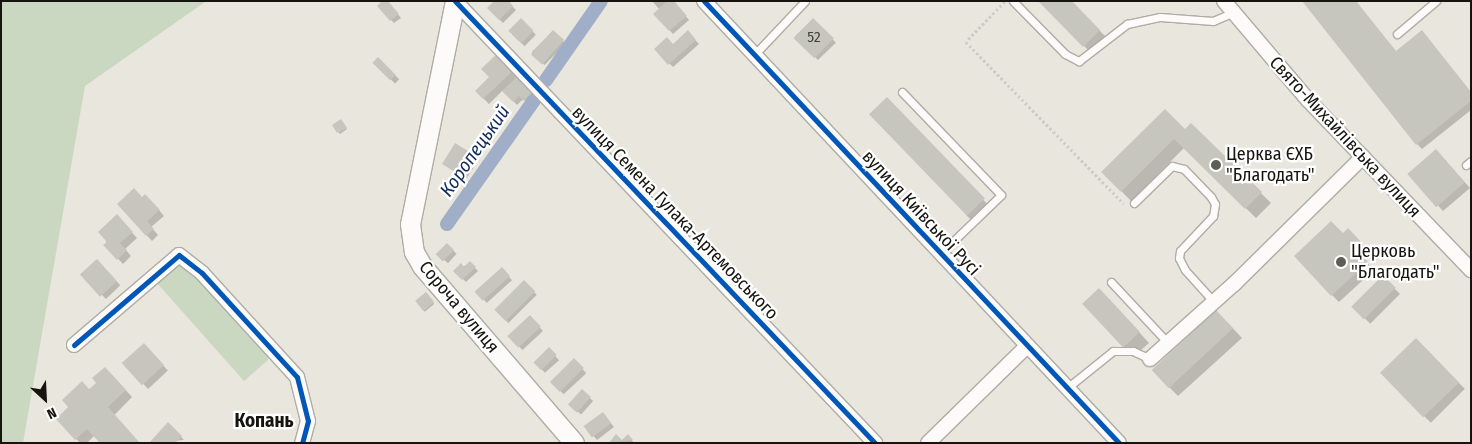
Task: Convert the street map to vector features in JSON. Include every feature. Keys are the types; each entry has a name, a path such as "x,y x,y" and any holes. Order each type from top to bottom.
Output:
{"main road":[{"name":"Сороча вулиця","path":"456,1 410,224 414,252 422,266 574,443"}],"street":[{"name":"вулиця Семена Гулака-Артемовського","path":"456,1 875,443"},
{"name":"вулиця Київської Русі","path":"704,1 1119,443"},
{"name":"Свято-Михайлівська вулиця","path":"1224,1 1275,65 1471,270"},
{"path":"1150,359 1214,302 1363,157"},
{"path":"74,345 179,256 202,273 296,377 308,421 302,443"},
{"path":"928,443 1027,346"}],"lane":[{"path":"754,55 805,1"},
{"path":"1014,1 1065,54 1079,62 1127,24 1160,17 1213,21 1232,13"},
{"path":"1397,34 1436,1"},
{"path":"902,92 1001,195 940,254"},
{"path":"1134,203 1172,166 1184,169 1211,197 1215,204 1213,216 1180,251 1179,258 1185,270 1214,302"},
{"path":"1111,282 1168,343"},
{"path":"1067,388 1112,351 1133,351 1150,359"}],"path":[{"path":"1006,1 966,42 1125,205 1134,203"}],"green space":[{"path":"1,1 205,2 85,86 23,443 1,443"},
{"path":"179,264 199,280 267,353 268,360 244,381 157,283"}],"building":[{"path":"382,1 388,1 399,14 390,21 377,6"},
{"path":"494,1 509,1 513,6 499,20 487,8"},
{"path":"667,1 674,1 687,16 669,31 653,14"},
{"path":"1038,1 1072,1 1100,30 1083,47"},
{"path":"1302,1 1356,1 1396,51 1422,30 1471,92 1471,101 1416,145"},
{"path":"521,18 534,31 521,43 508,31"},
{"path":"813,18 834,38 814,58 794,38"},
{"path":"553,30 564,40 542,65 531,55"},
{"path":"688,30 696,40 668,65 654,49 667,37 673,44"},
{"path":"499,52 515,69 483,99 475,91 489,77 481,69"},
{"path":"378,57 396,75 390,80 372,63"},
{"path":"519,75 534,91 523,101 519,96 513,102 502,91"},
{"path":"887,97 985,198 967,216 869,114"},
{"path":"1165,109 1185,129 1191,123 1262,192 1245,209 1174,139 1121,192 1101,172"},
{"path":"341,119 347,128 337,133 332,125"},
{"path":"455,143 476,156 460,175 442,164"},
{"path":"1436,149 1465,182 1436,207 1407,174"},
{"path":"134,188 142,197 145,194 160,210 147,221 154,229 146,236 117,204"},
{"path":"117,214 133,232 120,243 127,250 117,260 103,245 107,242 98,232"},
{"path":"1331,221 1343,233 1348,228 1363,244 1357,250 1368,262 1331,296 1294,256"},
{"path":"447,243 454,250 443,261 436,254"},
{"path":"97,259 117,281 100,297 80,274"},
{"path":"470,261 476,267 462,280 453,271 461,263 464,267"},
{"path":"502,267 510,276 483,301 475,292"},
{"path":"1383,275 1396,288 1364,320 1351,307"},
{"path":"524,280 535,291 506,321 494,310"},
{"path":"1099,288 1140,332 1123,348 1082,304"},
{"path":"426,292 434,302 423,311 415,301"},
{"path":"1216,310 1233,328 1169,388 1152,370"},
{"path":"530,315 541,327 518,348 507,336"},
{"path":"1416,338 1459,383 1423,417 1380,373"},
{"path":"144,343 164,365 142,385 122,363"},
{"path":"549,347 557,355 541,370 533,363"},
{"path":"574,358 584,368 560,392 550,382"},
{"path":"105,367 126,390 108,407 140,443 100,443 87,429 75,440 56,419 68,407 62,400 82,381 89,389 96,383 92,378"},
{"path":"582,389 591,397 577,413 568,405"},
{"path":"603,412 611,423 592,437 584,426"},
{"path":"168,422 182,436 175,443 149,443"},
{"path":"616,434 622,440 628,434 633,440 609,443"}],"waterway":[{"name":"Коропецький","path":"546,80 601,1"},
{"name":"Коропецький","path":"447,224 534,100"}],"cycle path":[{"path":"455,1 875,443"},
{"path":"704,1 1119,443"},
{"path":"74,345 179,255 202,273 297,377 308,421 302,443"}],"place":[{"name":"Церква ЄХБ \"Благодать\"","path":"1216,165"},
{"name":"Церковь \"Благодать\"","path":"1341,262"}],"district":[{"name":"Копань","path":"264,421"}]}
